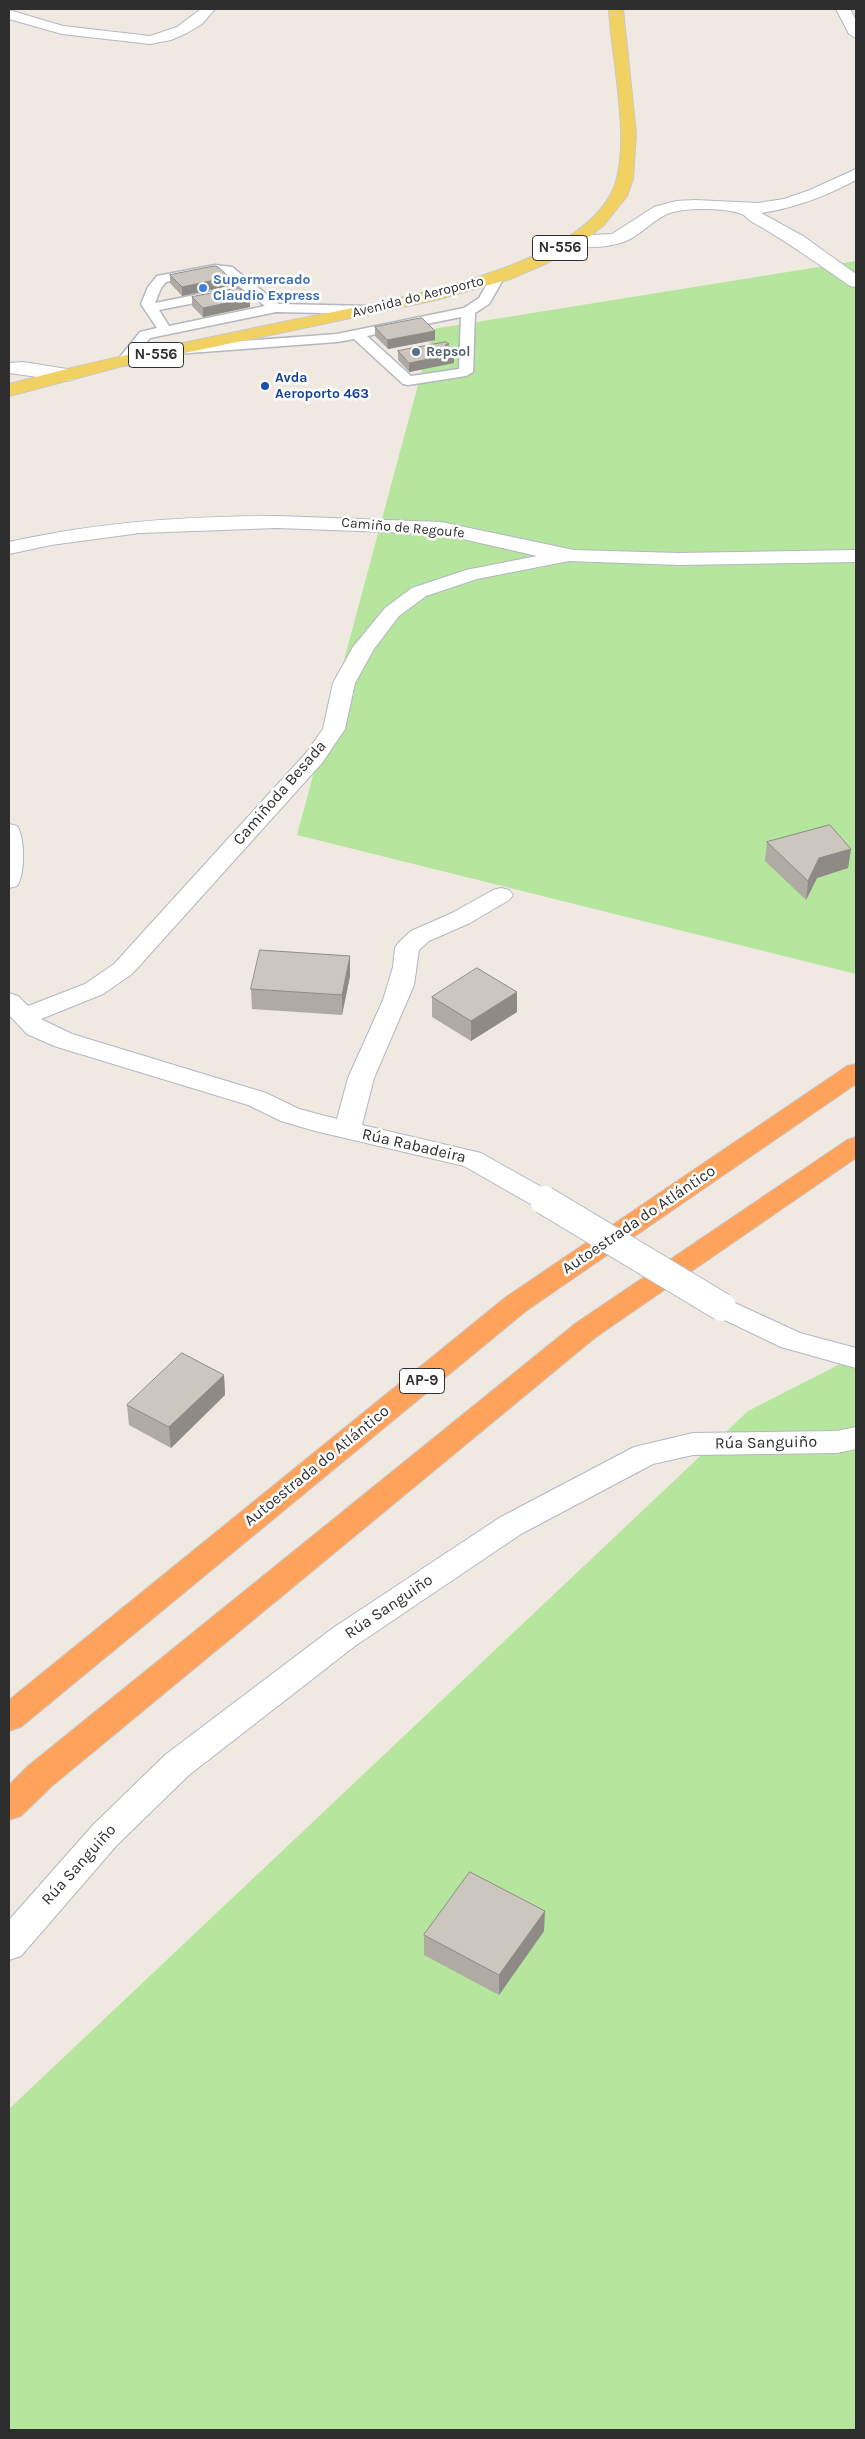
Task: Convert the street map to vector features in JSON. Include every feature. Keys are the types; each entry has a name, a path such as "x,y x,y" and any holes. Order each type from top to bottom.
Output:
{"highway":[{"name":"Autoestrada do Atlántico","path":"9,1718 516,1304 856,1072"},
{"path":"9,1806 40,1776 586,1330 856,1146"}],"main road":[{"name":"Avenida do Aeroporto","path":"9,390 174,350 433,296 497,278 528,266 572,241 608,211 619,196 628,170 629,136 616,9"}],"street":[{"path":"9,14 62,30 164,40 174,35 208,9"},
{"path":"843,9 856,34"},
{"path":"572,241 618,238 648,218 668,208 696,205 745,208 786,203 839,183 856,174"},
{"path":"745,208 757,218 797,240 811,252 856,282"},
{"path":"9,368 23,368 67,375"},
{"name":"Camiño de Regoufe","path":"9,548 84,532 135,527 240,522 329,522 451,530 571,555 646,558 856,556"},
{"name":"Camiñoda Besada","path":"16,1009 94,989 124,968 314,758 334,729 344,683 364,647 392,612 419,592 473,574 521,567 571,555"},
{"path":"9,831 11,858 9,881"},
{"path":"348,1130 361,1078 400,996 406,968 407,948 420,936 461,918 501,895"},
{"name":"Rúa Rabadeira","path":"16,1009 36,1028 63,1040 257,1099 290,1115 472,1159 722,1307 791,1340 856,1358"},
{"name":"Rúa Sanguiño","path":"9,1945 105,1835 177,1765 344,1637 510,1526 644,1455 693,1444 837,1442 856,1438"}],"lane":[{"path":"166,331 148,304 155,287 162,279 221,269 227,270 276,308"},
{"path":"174,350 337,338 468,311 484,301 497,278"},
{"path":"150,308 250,288"},
{"path":"123,362 145,335 276,308 368,310"},
{"path":"356,334 379,357 408,381 466,372 462,341 468,311"},
{"path":"379,357 399,353"}],"green space":[{"path":"856,261 856,974 297,835 433,329"},
{"path":"856,1356 856,2430 9,2430 9,2109 748,1411"}],"building":[{"path":"215,266 229,277 182,287 170,275"},
{"path":"239,288 250,298 203,308 192,297"},
{"path":"422,318 435,331 387,340 375,327"},
{"path":"446,342 449,344 445,345 454,354 409,363 398,351"},
{"path":"830,825 851,849 819,858 808,881 767,842"},
{"path":"260,950 350,956 342,995 251,989"},
{"path":"477,968 517,992 471,1021 432,997"},
{"path":"182,1353 224,1375 169,1427 127,1405"},
{"path":"470,1872 545,1911 499,1975 424,1935"}],"place":[{"name":"Supermercado Claudio Express","path":"203,288"},
{"name":"Repsol","path":"416,352"},
{"name":"Avda Aeroporto 463","path":"265,386"}]}
